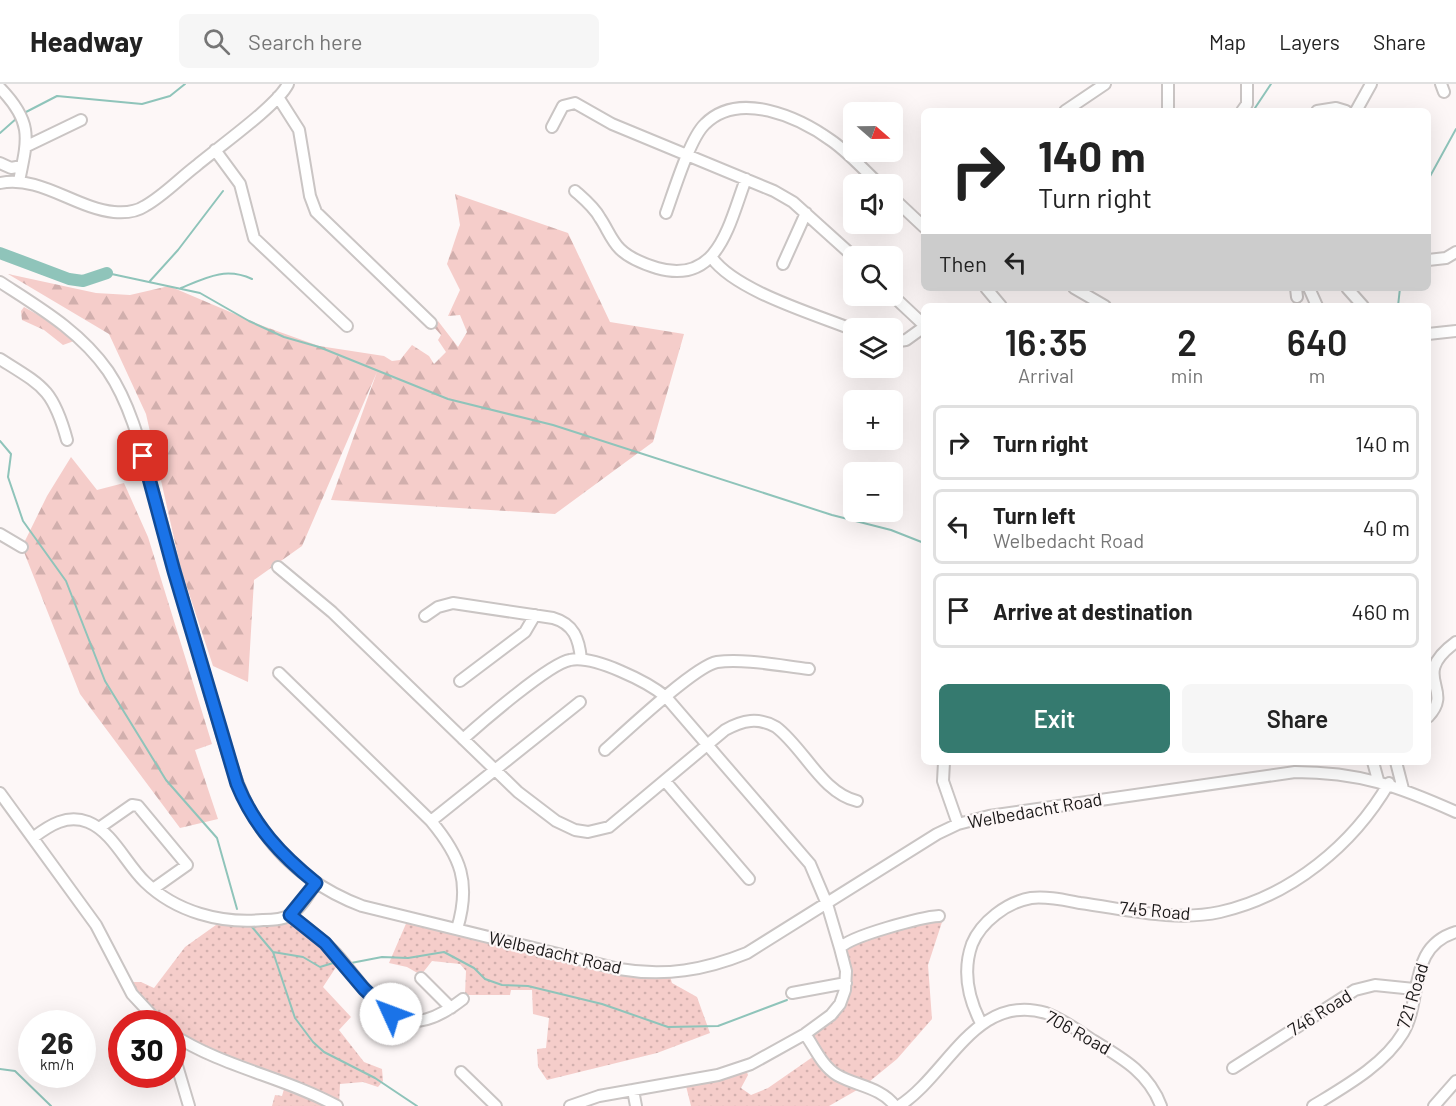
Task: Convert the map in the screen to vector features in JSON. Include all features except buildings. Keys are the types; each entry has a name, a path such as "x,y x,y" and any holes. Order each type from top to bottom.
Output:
{"street":[{"path":"0,183 19,181 98,209 129,212 148,205 278,97 288,84"},
{"path":"1082,106 1104,84"},
{"path":"1168,84 1168,108"},
{"path":"1244,108 1247,104 1247,84"},
{"path":"1358,108 1371,84"},
{"path":"1,86 23,116 27,146 19,181"},
{"path":"278,97 299,130 310,196 316,212 431,323"},
{"path":"552,127 563,106 575,103 612,124 774,191 806,213 843,247"},
{"path":"666,213 698,132 718,114 736,108 759,108 820,133 834,142 868,174"},
{"path":"27,146 81,120"},
{"path":"215,150 240,184 254,238 323,308 347,326"},
{"path":"0,163 11,168 22,166"},
{"path":"574,191 600,216 617,246 633,258 677,272 693,269 712,258 746,179"},
{"path":"903,207 921,224"},
{"path":"783,264 806,213"},
{"path":"1431,260 1446,258 1456,252"},
{"path":"712,258 718,267 740,283 843,325"},
{"name":"Welbedacht Road","path":"0,282 71,330 100,361 116,385 143,456 174,571 240,791 272,843 316,883 362,906 619,969 669,973 717,964 747,953 912,849 958,824 1006,813 1280,773 1344,774 1384,782 1456,812"},
{"path":"988,291 998,303"},
{"path":"1079,291 1100,303"},
{"path":"1350,291 1360,303"},
{"path":"903,306 921,323"},
{"path":"903,340 921,328"},
{"path":"1431,334 1456,331"},
{"path":"0,358 48,392 59,412 67,440"},
{"path":"0,534 22,547"},
{"path":"279,567 332,612 493,771 556,821 582,832 603,829 614,824 707,744 739,723 753,720 769,723 790,739 834,789 846,798 857,801"},
{"path":"425,616 438,607 453,603 558,620 569,626 577,637 581,659"},
{"path":"460,681 522,635 535,615"},
{"path":"1431,713 1438,705 1441,696 1433,674 1434,665 1456,642"},
{"path":"463,739 556,666 569,660 581,659 646,683 666,697 807,860 827,904 840,948 846,984 837,1009 805,1034 762,1059 734,1070 599,1096 570,1106"},
{"path":"605,750 666,697 699,671 715,662 809,669"},
{"path":"279,673 431,821 453,849 461,871 464,898 457,929"},
{"path":"431,821 580,702"},
{"path":"944,765 945,789 958,824"},
{"path":"1375,765 1384,782"},
{"path":"1397,765 1403,789"},
{"path":"664,782 749,879"},
{"name":"745 Road","path":"981,1023 968,989 966,975 969,951 981,930 1007,907 1030,898 1055,899 1182,916 1218,912 1254,902 1287,884 1344,844 1363,822 1384,782"},
{"path":"0,793 96,925 132,994 147,1010"},
{"path":"99,828 132,805 138,806 187,865 153,890"},
{"path":"34,837 49,826 65,820 84,821 99,828 153,890 192,911 225,920 260,921 290,915 316,883"},
{"path":"290,915 325,943 364,989 396,1017 405,1021 421,1022 451,1008 463,999"},
{"path":"840,948 853,940 924,917 939,916"},
{"name":"721 Road","path":"1313,1106 1371,1066 1395,1044 1408,1023 1419,968 1429,950 1442,938 1456,932"},
{"path":"421,978 451,1008"},
{"path":"792,993 846,984"},
{"name":"746 Road","path":"1233,1068 1355,990 1376,985 1414,989"},
{"name":"706 Road","path":"899,1106 922,1089 981,1023 1000,1014 1024,1010 1054,1017 1140,1072 1154,1088 1161,1106"},
{"path":"805,1034 835,1073 877,1091 894,1106"},
{"path":"186,1042 200,1050 288,1082 337,1106"},
{"path":"461,1072 496,1106"},
{"path":"1434,1106 1456,1081"},
{"path":"184,1088 189,1106"},
{"path":"633,1090 636,1106"}],"green space":[{"path":"455,194 568,233 610,322 684,334 653,442 555,514 331,500 377,372 302,546 254,580 248,682 213,666 181,569 146,414 109,334 8,274 96,293 130,295 169,286 263,326 319,346 384,356 392,361 400,360 412,345 429,356 434,364 446,352 438,340 441,335 433,326 438,321 458,347 467,332 460,315 448,316 460,290 447,264 460,225"},
{"path":"24,307 54,324 74,341 63,345 44,330 22,320 21,311"},
{"path":"71,457 97,490 124,483 148,537 212,744 195,750 218,819 180,828 80,694 22,547 47,496"},
{"path":"289,916 340,961 323,987 351,1017 339,1030 364,1062 382,1069 383,1081 378,1087 363,1082 340,1084 339,1106 272,1106 275,1095 282,1096 286,1082 186,1040 186,1010 145,1010 131,982 141,982 154,988 185,947 223,920"},
{"path":"408,919 591,964 669,973 672,983 697,997 710,1033 657,1053 547,1080 538,1067 537,1049 546,1048 549,1018 533,1014 532,990 511,990 510,995 465,995 466,971 460,964 432,961 421,975 407,967 389,963"},
{"path":"943,919 928,965 932,1019 897,1059 864,1086 829,1106 691,1106 685,1082 745,1067 748,1075 741,1088 751,1095 768,1088 817,1054 804,1034 844,997 840,948 853,940"}],"waterway":[{"path":"26,112 57,96 142,104 170,96 185,84"},
{"path":"1255,108 1271,84"},
{"path":"0,133 17,118"},
{"path":"1431,175 1456,129"},
{"path":"150,281 178,250 223,191"},
{"path":"0,253 69,279 83,281 107,273"},
{"path":"107,273 200,293 249,321 284,337 319,347 448,399 553,425 832,515 891,530 921,542"},
{"path":"181,288 216,275 234,274 252,279"},
{"path":"1398,303 1400,291"},
{"path":"0,441 11,454 8,477 23,521 66,581 105,681 166,780 217,838 237,909"},
{"path":"252,927 273,952 303,957 320,967 333,963 343,969"},
{"path":"273,952 295,1018 313,1042 324,1052 375,1078 417,1106"},
{"path":"351,963 382,957 408,958 444,952 474,968 485,979 502,985 528,986 602,1004 668,1027 718,1026 787,1000"},
{"path":"0,1069 15,1071 51,1106"}],"route":[{"path":"143,456 174,571 237,784 264,834 281,854 316,883 290,915 325,943 364,989 391,1014"}]}
